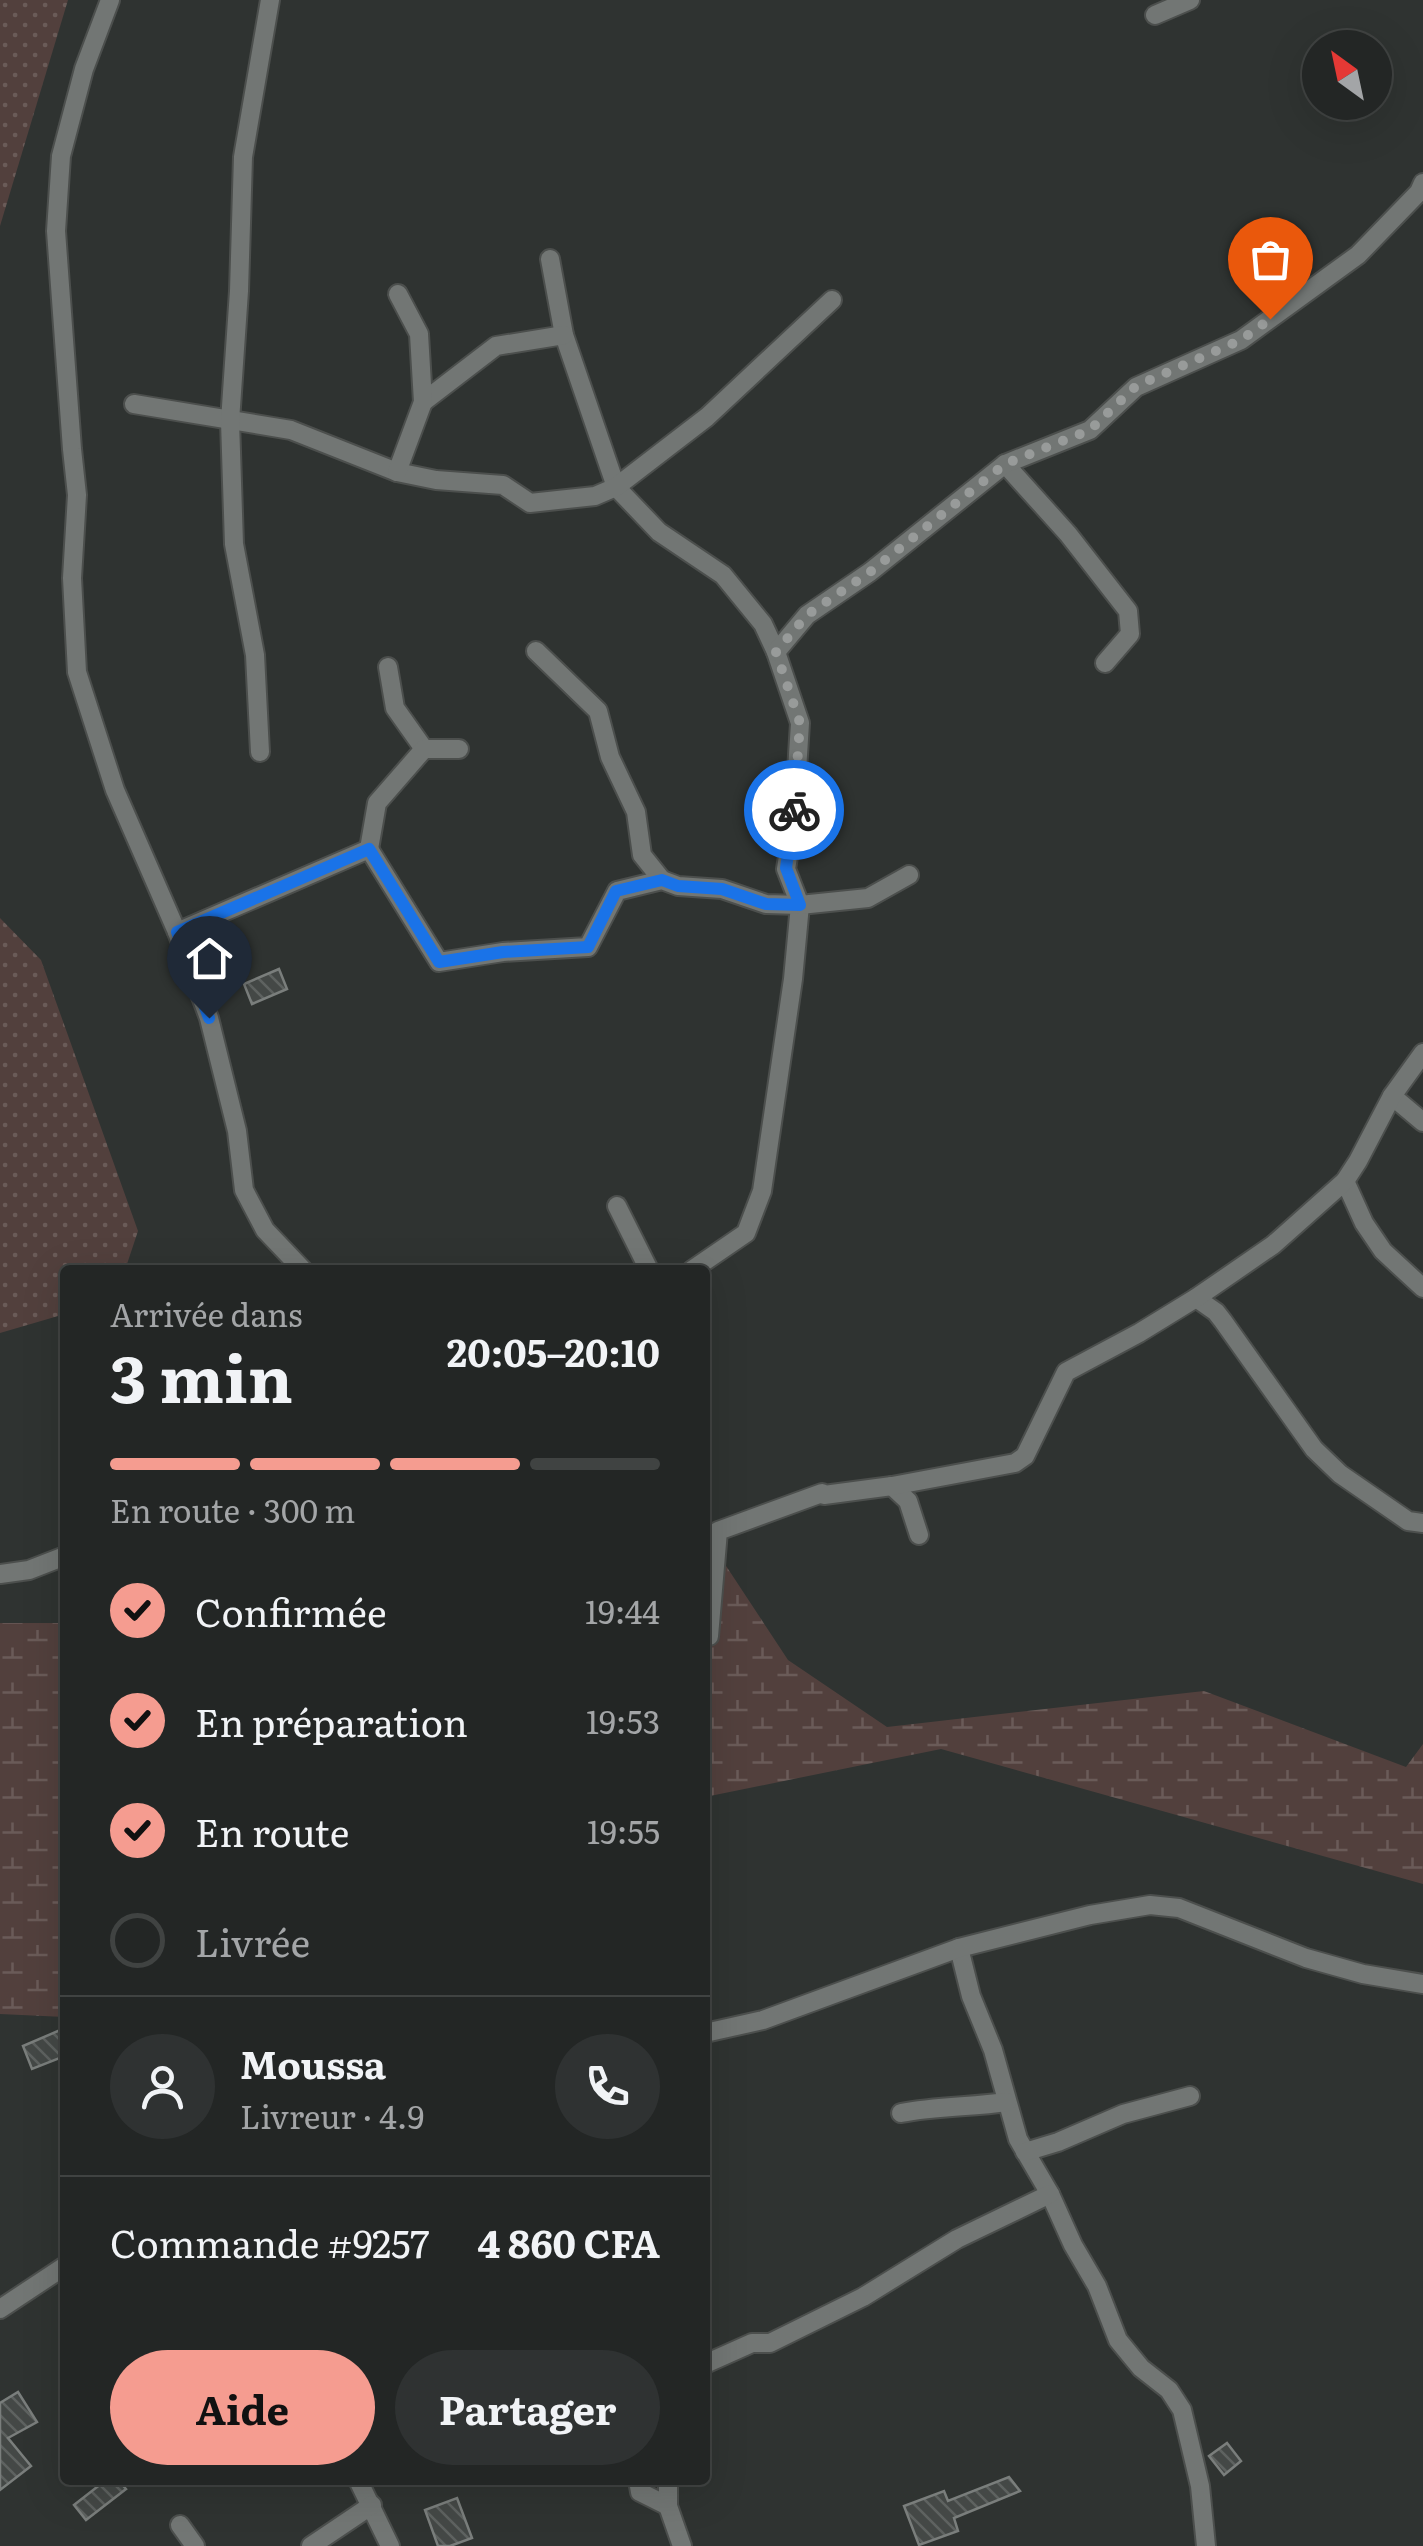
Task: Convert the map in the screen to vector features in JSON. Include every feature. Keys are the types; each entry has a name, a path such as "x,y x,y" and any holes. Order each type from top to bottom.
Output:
{"street":[{"path":"110,0 84,69 62,156 56,231 78,495 72,578 77,672 115,790 177,932 209,1018 237,1131 244,1190 265,1230 297,1265"},
{"path":"260,752 254,655 234,544 230,421 244,157 270,0"},
{"path":"1155,16 1190,0"},
{"path":"776,652 807,615 870,572 1005,464 1090,430 1136,386 1241,340 1358,256 1423,183"},
{"path":"550,259 564,334 616,487 659,532 722,575 763,624 800,723 794,819 786,868 800,905 762,1191 746,1234 700,1265"},
{"path":"397,472 423,402 418,334 398,294"},
{"path":"134,404 291,430 397,472 436,480 503,485 530,503 595,496 616,487 707,417 832,300"},
{"path":"423,402 496,346 564,334"},
{"path":"1005,464 1068,534 1128,611 1130,634 1105,663"},
{"path":"536,651 598,711 610,757 636,812 642,855 662,880 678,886 722,889 766,904 800,905 868,898 908,875"},
{"path":"388,667 395,708 424,749"},
{"path":"458,749 424,749 377,803 369,849 439,962 503,952 588,947 616,891 662,880"},
{"path":"177,932 369,849"},
{"path":"710,1624 718,1532 822,1493 892,1486 1016,1463 1025,1456 1066,1372 1196,1298 1273,1245 1345,1181 1392,1096 1423,1054"},
{"path":"1392,1096 1423,1122"},
{"path":"1345,1181 1364,1223 1383,1250 1423,1288"},
{"path":"617,1206 646,1265"},
{"path":"1196,1298 1223,1321 1314,1450 1340,1474 1408,1521 1423,1524"},
{"path":"892,1486 908,1502 919,1535"},
{"path":"0,1574 30,1570 60,1558"},
{"path":"710,2031 763,2020 960,1948 1090,1915 1150,1905 1179,1908 1306,1958 1363,1974 1423,1984"},
{"path":"960,1948 971,1996 993,2050 1018,2138 1097,2286 1118,2340 1141,2368 1169,2390 1182,2410 1200,2486 1206,2546"},
{"path":"1025,2152 1123,2114 1190,2096"},
{"path":"900,2113 1007,2102"},
{"path":"710,2362 752,2342 770,2342 847,2305 958,2239 1050,2194"},
{"path":"0,2309 60,2269"},
{"path":"361,2485 390,2546"},
{"path":"639,2485 640,2492 668,2506"},
{"path":"668,2485 668,2506 682,2546"},
{"path":"311,2546 371,2505"},
{"path":"180,2525 195,2546"}],"green space":[{"path":"0,0 68,0 0,226"},
{"path":"0,918 41,960 138,1231 127,1265 60,1265 60,1315 0,1333"},
{"path":"710,1542 788,1660 887,1727 1204,1691 1406,1767 1423,1744 1423,1884 941,1749 710,1796"},
{"path":"0,1623 60,1623 60,2017 0,2014"}],"building":[{"path":"279,969 287,989 252,1004 244,984"},
{"path":"60,2030 60,2058 32,2069 23,2046"},
{"path":"18,2392 37,2422 8,2438 31,2466 0,2490 0,2403"},
{"path":"1227,2443 1241,2461 1224,2475 1209,2456"},
{"path":"1009,2477 1020,2491 954,2518 958,2531 919,2545 904,2506 944,2491 948,2501"},
{"path":"100,2485 122,2485 126,2489 86,2520 74,2505"},
{"path":"457,2498 472,2538 438,2546 425,2510"}],"way so far":[{"path":"794,810 800,723 776,652 807,615 870,572 1005,464 1090,430 1136,386 1241,340 1270,319"}],"route":[{"path":"209,1018 177,932 369,849 439,962 503,952 588,947 616,891 662,880 678,886 722,889 766,904 800,905 786,868 794,810"}]}
